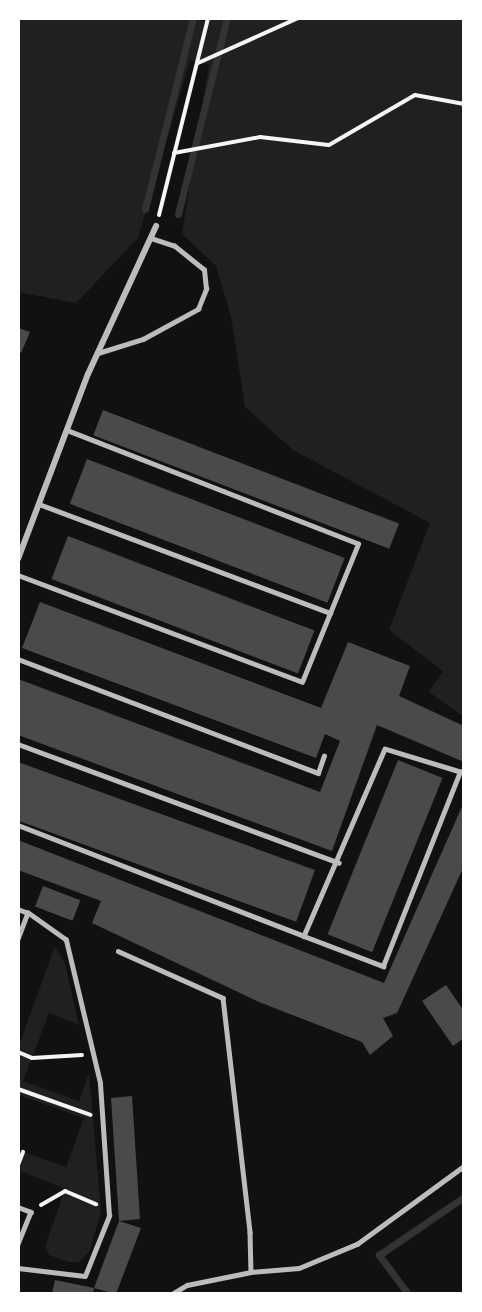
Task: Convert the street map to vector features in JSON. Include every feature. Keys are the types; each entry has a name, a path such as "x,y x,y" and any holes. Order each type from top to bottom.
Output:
{"street":[{"path":"18,559 66,430 98,353 156,226"}],"lane":[{"path":"98,353 143,339 198,309 206,289 204,270 174,246 150,238"},
{"path":"18,575 302,682 358,544 66,430"},
{"path":"39,504 330,613"},
{"path":"18,659 318,773 324,756"},
{"path":"18,744 339,863"},
{"path":"18,825 304,936 382,966 460,772 386,749 339,863 304,936"},
{"path":"18,909 28,913 66,940 93,1055 102,1120 108,1209 85,1276 18,1268"},
{"path":"18,939 28,913"},
{"path":"118,951 223,998 250,1232 251,1272"},
{"path":"172,1294 187,1285 251,1272 299,1268 357,1244 464,1166"},
{"path":"18,1207 31,1212 18,1245"}],"path":[{"path":"156,226 208,18"},
{"path":"197,63 298,18"},
{"path":"174,153 260,137 329,145 415,94 464,104"},
{"path":"18,1052 32,1058 93,1055"},
{"path":"18,1089 102,1120"},
{"path":"18,1165 23,1152"},
{"path":"31,1212 65,1191 108,1209"}],"shaded area":[{"path":"18,18 464,18 464,717 429,692 443,671 389,630 430,523 293,450 245,407 231,316 216,266 182,234 209,65 190,60 138,238 76,303 18,292"},
{"path":"55,946 65,964 79,1025 49,1013 23,1081 79,1101 89,1073 101,1212 89,1252 79,1262 69,1262 49,1255 45,1246 65,1189 18,1170 18,1150 66,1167 84,1118 18,1095 18,1048"}],"building":[{"path":"18,328 30,332 21,353 18,352"},
{"path":"103,410 399,524 389,549 93,435"},
{"path":"87,459 345,558 327,603 70,504"},
{"path":"68,536 314,631 298,674 52,579"},
{"path":"40,602 321,708 348,642 410,666 399,696 464,726 464,762 377,725 332,851 18,735 18,679 320,792 340,741 325,734 316,758 22,648"},
{"path":"398,760 443,778 372,952 328,934"},
{"path":"18,762 315,870 296,922 18,821"},
{"path":"464,802 464,866 397,1013 383,1018 393,1036 370,1055 362,1042 259,1002 92,923 101,901 18,870 18,840 384,983"},
{"path":"43,886 80,900 72,921 35,907"},
{"path":"446,985 464,1011 464,1038 453,1046 422,1001"},
{"path":"132,1096 140,1219 119,1221 111,1098"},
{"path":"119,1221 141,1228 116,1294 94,1288"},
{"path":"55,1280 94,1288 93,1294 52,1294"}],"waterway":[{"path":"145,209 193,18"},
{"path":"178,214 227,18"},
{"path":"408,1294 379,1255 464,1197"}]}
